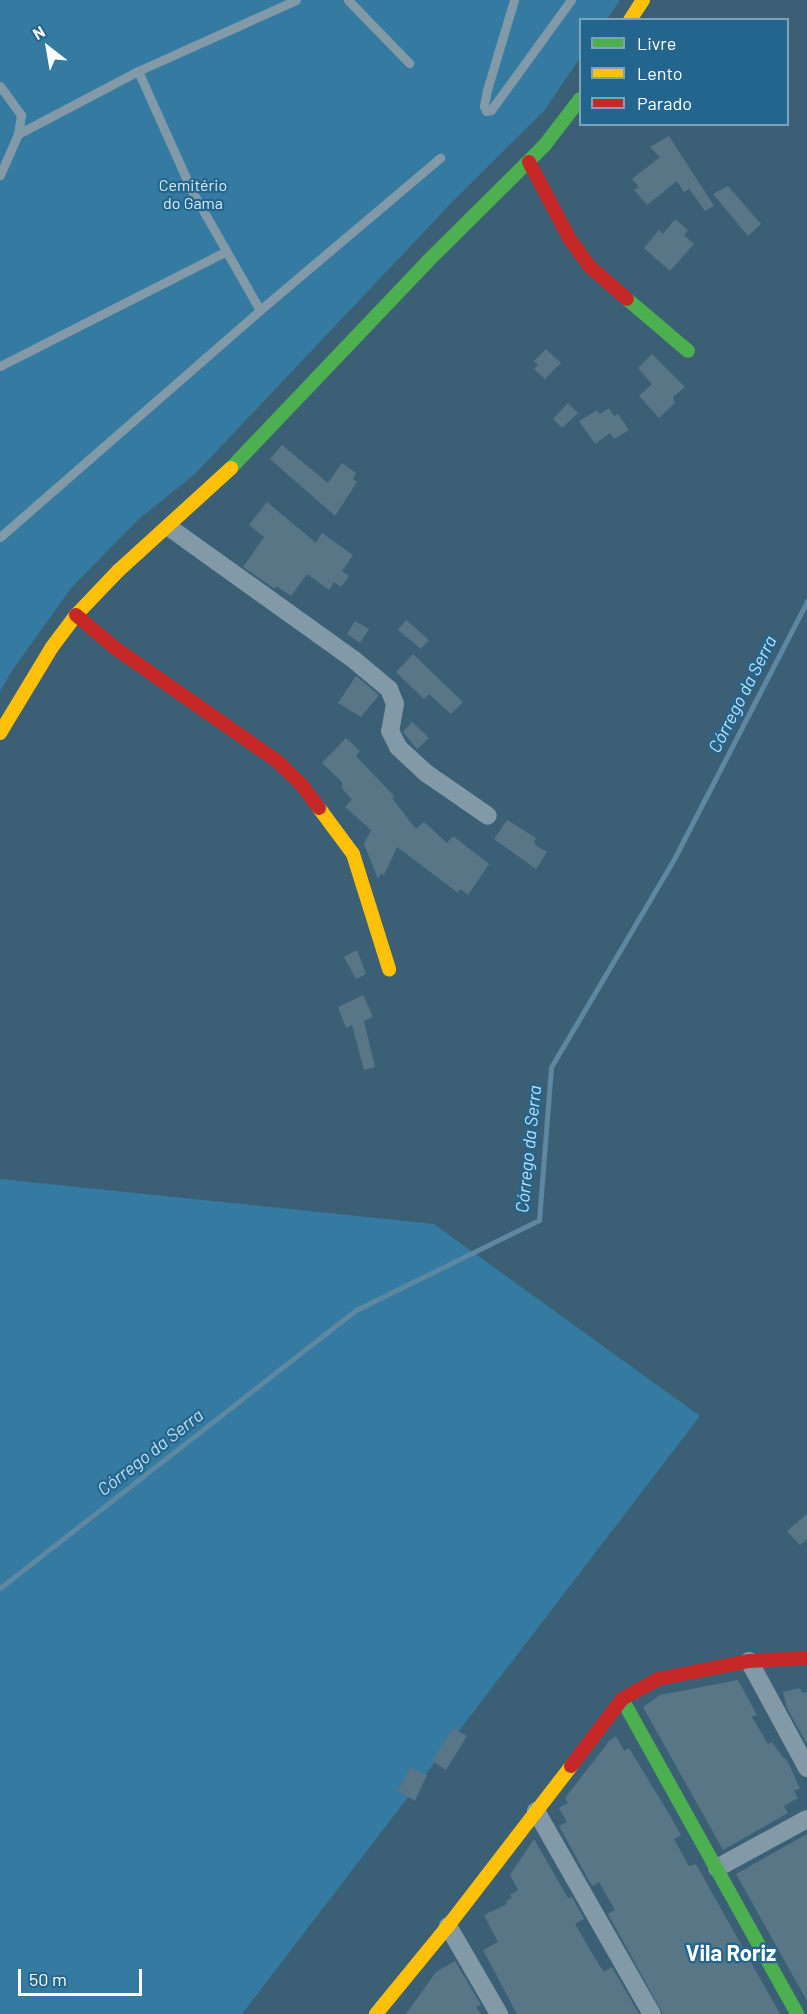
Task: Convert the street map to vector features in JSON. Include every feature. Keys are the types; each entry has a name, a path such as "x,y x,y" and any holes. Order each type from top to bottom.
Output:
{"street":[{"path":"631,18 643,0"},
{"path":"0,733 52,647 76,615 118,571 170,528 263,436 427,262 529,162 572,113 579,101"},
{"path":"529,162 569,238 589,266 688,351"},
{"path":"170,528 353,659 389,689 395,704 390,731 398,747 426,773 488,816"},
{"path":"76,615 115,648 277,761 301,784 353,854 389,969"},
{"path":"376,2014 448,1926 622,1699 658,1679 749,1661 807,1658"},
{"path":"749,1661 807,1768"},
{"path":"622,1699 797,2014"},
{"path":"536,1811 652,2014"},
{"path":"717,1868 807,1819"},
{"path":"448,1926 499,2014"}],"lane":[{"path":"18,134 138,71 296,0"},
{"path":"348,0 409,63"},
{"path":"514,0 487,90 484,106 486,111 491,110 571,0"},
{"path":"138,71 187,182 260,310"},
{"path":"0,86 21,116 18,134 0,175"},
{"path":"0,537 260,310 440,158"},
{"path":"0,366 225,252"}],"green space":[{"name":"Cemitério do Gama","path":"0,0 620,0 608,18 579,18 579,59 544,111 456,198 195,474 140,518 71,588 11,672 0,692"},
{"path":"0,1179 434,1224 700,1416 242,2014 0,2014"}],"building":[{"path":"669,136 714,206 705,211 689,189 684,192 677,181 647,205 634,190 639,187 632,179 660,157 650,147"},
{"path":"728,186 761,224 748,236 713,194"},
{"path":"675,219 688,230 684,235 694,244 670,271 644,248 659,230 663,234"},
{"path":"546,349 561,363 545,379 534,369 538,365 534,361"},
{"path":"652,354 685,387 673,397 675,403 659,418 639,396 652,384 638,368"},
{"path":"568,403 578,413 562,428 553,419"},
{"path":"609,408 614,416 618,414 629,430 614,439 610,433 595,444 579,421 597,410 600,414"},
{"path":"282,445 328,483 342,463 356,473 353,479 357,482 335,516 270,459"},
{"path":"267,502 316,543 322,533 353,555 342,571 349,576 341,587 334,582 329,590 307,574 291,596 276,586 275,589 243,567 264,537 249,525"},
{"path":"406,620 429,640 421,649 398,630"},
{"path":"355,621 369,629 360,643 347,634"},
{"path":"413,654 463,702 451,714 429,694 424,699 396,672"},
{"path":"356,676 379,695 361,717 338,703"},
{"path":"412,722 429,738 417,749 403,732"},
{"path":"346,738 360,751 356,756 394,796 392,798 416,829 424,822 447,843 453,836 489,864 468,895 460,889 458,893 397,847 384,875 381,873 378,879 364,844 371,830 345,807 352,800 341,787 343,785 341,781 322,763"},
{"path":"507,820 536,838 534,842 537,846 547,852 536,869 494,839"},
{"path":"357,950 366,974 356,979 344,957"},
{"path":"363,995 373,1017 364,1021 375,1067 364,1070 352,1025 346,1028 338,1007"},
{"path":"807,1514 807,1539 800,1545 787,1531"},
{"path":"738,1680 757,1715 752,1717 768,1744 772,1742 784,1759 786,1758 800,1788 794,1791 798,1798 784,1806 788,1813 723,1850 643,1707 660,1695"},
{"path":"800,1688 802,1693 807,1692 807,1744 787,1708 783,1692"},
{"path":"453,1728 467,1736 446,1770 432,1761"},
{"path":"616,1736 624,1751 629,1748 666,1809 681,1835 674,1839 689,1866 696,1864 780,2014 663,2014 608,1914 615,1910 599,1882 592,1886 559,1826 567,1822 559,1808 568,1803 565,1798 610,1740"},
{"path":"410,1767 427,1775 415,1801 398,1791"},
{"path":"807,1834 807,2001 736,1874"},
{"path":"534,1839 568,1898 572,1897 584,1919 575,1924 599,1965 604,1972 612,1967 639,2014 517,2014 483,1950 498,1942 484,1915 507,1904 506,1901 512,1898 510,1895 518,1890 510,1875"},
{"path":"455,1961 481,2005 476,2007 481,2014 406,2014 436,1972"}],"waterway":[{"name":"Córrego da Serra","path":"0,1588 356,1310 539,1220 551,1067 675,857 807,601"}],"traffic: fast":[{"path":"231,468 427,262 544,146 579,100"},
{"path":"627,299 688,351"},
{"path":"622,1699 797,2014"}],"traffic: slow":[{"path":"631,18 643,0"},
{"path":"0,733 52,647 76,615 118,571 231,468"},
{"path":"319,808 353,854 389,969"},
{"path":"376,2014 448,1926 571,1766"}],"traffic: jam":[{"path":"529,162 569,238 589,266 627,299"},
{"path":"76,615 115,648 277,761 301,784 319,808"},
{"path":"571,1766 622,1699 658,1679 749,1661 807,1658"}],"district":[{"name":"Vila Roriz","path":"731,1953"}]}
